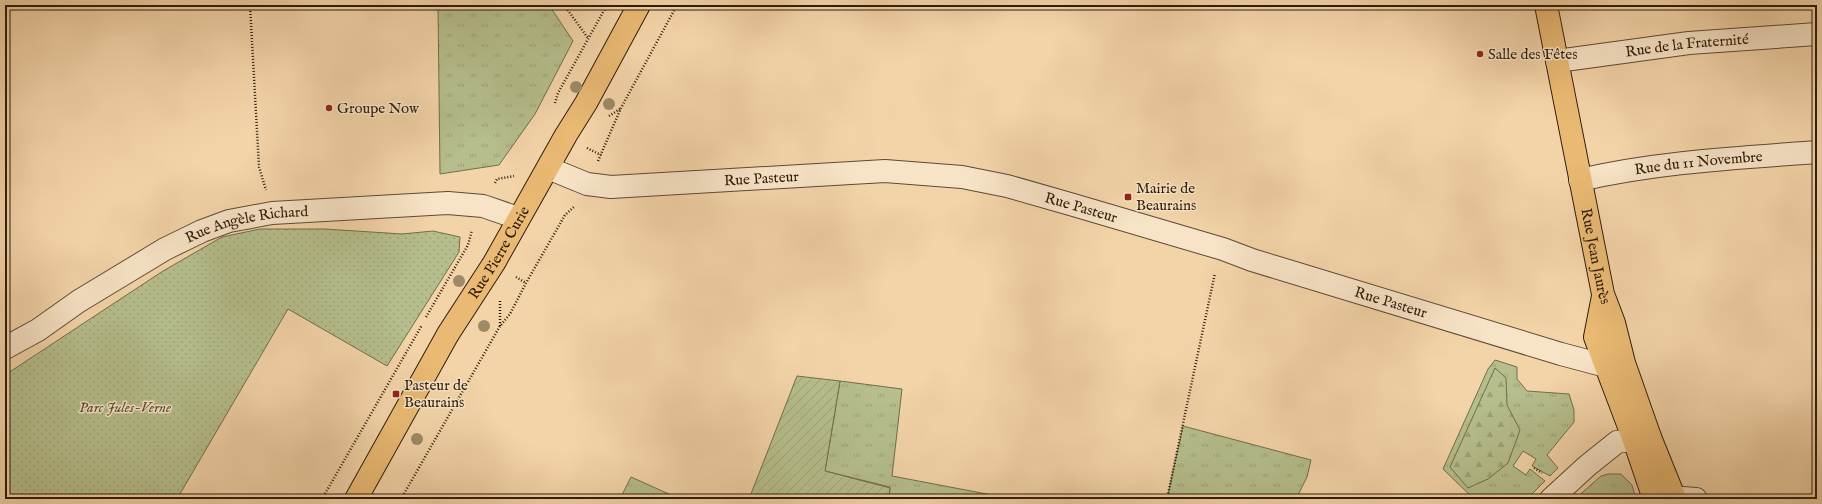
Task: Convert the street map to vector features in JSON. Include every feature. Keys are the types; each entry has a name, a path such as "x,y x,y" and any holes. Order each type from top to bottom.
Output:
{"main road":[{"name":"Rue Pierre Curie","path":"356,499 448,334 494,263 518,218 586,103 639,5"},
{"name":"Rue Jean Jaurès","path":"1546,5 1603,294 1614,323 1615,365 1664,497"}],"street":[{"name":"Rue de la Fraternité","path":"1556,61 1689,43 1817,34"},
{"name":"Rue du 11 Novembre","path":"1580,180 1601,175 1689,162 1817,152"},
{"name":"Rue Pasteur","path":"548,168 587,184 611,187 885,171 962,177 1014,188 1223,249 1511,339 1615,365"},
{"name":"Rue Angèle Richard","path":"5,348 38,330 79,301 165,249 202,231 229,221 272,213 368,206 448,203 483,206 518,218"},
{"path":"1551,499 1587,466 1617,442 1642,439"},
{"path":"1664,497 1696,499"}],"path":[{"path":"250,5 259,167"},
{"path":"564,5 588,38"},
{"path":"565,82 607,5"},
{"path":"401,499 500,326 510,314 565,215 574,207 587,184 621,108 677,5"},
{"path":"322,499 468,246 473,225 483,206"},
{"path":"1167,499 1215,273 1223,249"}],"green space":[{"path":"438,5 549,5 573,41 535,114 499,165 440,174"},
{"name":"Parc Jules-Verne","path":"260,229 325,229 402,234 433,231 460,237 459,252 387,366 288,309 177,499 5,499 5,375 163,271 222,237"},
{"path":"1495,360 1517,367 1517,379 1527,391 1569,394 1574,410 1574,422 1547,455 1558,468 1550,476 1532,466 1536,459 1523,451 1513,466 1526,475 1530,469 1545,481 1527,499 1474,499 1443,469 1488,369"},
{"path":"1495,368 1506,378 1507,405 1520,430 1508,463 1488,479 1468,488 1450,467"},
{"path":"797,376 840,381 825,471 890,488 889,499 749,499"},
{"path":"840,381 902,389 892,476 1013,499 889,499 890,487 825,471"},
{"path":"1183,426 1311,460 1307,477 1296,499 1167,499"},
{"path":"1608,474 1621,474 1632,485 1636,499 1575,499 1601,476"},
{"path":"631,477 680,499 620,499"}],"place":[{"name":"Salle des Fêtes","path":"1480,54"},
{"name":"Groupe Now","path":"329,108"},
{"name":"Mairie de Beaurains","path":"1128,197"},
{"name":"Pasteur de Beaurains","path":"396,394"}]}
